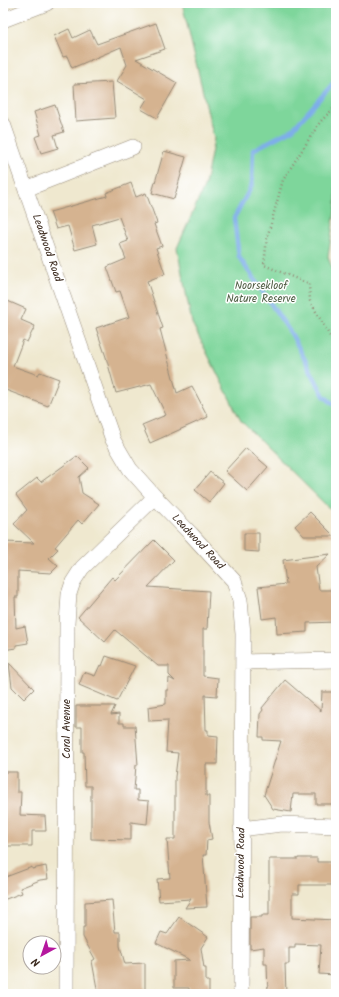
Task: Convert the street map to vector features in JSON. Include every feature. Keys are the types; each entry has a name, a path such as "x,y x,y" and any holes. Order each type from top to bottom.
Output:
{"street":[{"path":"3,20 47,3"},
{"name":"Leadwood Road","path":"3,124 113,440 130,469 155,498 191,534 234,581 240,600 243,634 241,994"},
{"path":"26,189 133,147"},
{"name":"Coral Avenue","path":"66,994 67,624 69,594 73,582 82,568 155,498"},
{"path":"243,662 336,660"},
{"path":"241,829 282,824 336,826"}],"path":[{"path":"336,106 320,122 282,180 267,238 264,265 309,284 310,301 336,346"}],"green space":[{"name":"Noorsekloof Nature Reserve","path":"182,3 336,3 336,204 328,257 336,279 336,515 241,421 192,323 177,248 205,185 214,139"}],"building":[{"path":"156,23 165,49 136,59 177,83 157,118 141,109 147,99 117,81 127,65 121,47 72,68 67,56 63,57 54,36 69,29 73,38 90,30 97,44"},
{"path":"112,82 115,118 76,121 74,84"},
{"path":"55,105 64,132 54,135 58,148 41,153 35,137 41,135 34,112"},
{"path":"164,151 186,157 174,199 152,193"},
{"path":"131,183 136,197 146,193 157,223 154,224 162,246 156,248 165,274 147,281 163,328 160,329 177,393 192,386 208,417 150,443 142,425 166,415 151,384 116,393 96,328 129,317 120,291 116,292 107,267 126,259 120,244 128,241 119,217 92,225 97,244 75,250 68,226 56,229 50,212 107,196 106,193"},
{"path":"3,299 26,309 21,320 35,326 27,342 23,340 13,366 38,375 40,372 59,379 48,406 3,389"},
{"path":"246,448 268,467 247,491 225,471"},
{"path":"77,456 89,468 79,477 82,493 99,504 82,524 78,520 55,547 58,549 49,558 58,566 51,573 18,571 18,597 15,597 16,628 25,626 28,643 16,645 16,648 3,650 3,542 34,543 14,524 27,510 16,495 37,478 41,482"},
{"path":"210,472 224,483 209,502 195,490"},
{"path":"310,512 334,536 304,536 295,526"},
{"path":"244,533 259,533 259,552 244,551"},
{"path":"154,540 174,560 148,587 209,591 207,629 203,629 203,676 218,678 217,696 205,695 206,730 208,730 208,735 218,736 217,764 206,764 206,796 209,796 209,822 212,839 207,840 206,855 203,855 207,907 185,908 191,899 159,901 157,879 170,878 167,839 175,839 175,777 178,753 166,752 168,720 149,721 148,707 166,704 166,690 168,690 169,678 175,681 169,675 169,666 158,666 115,630 105,642 78,617 112,577 115,580"},
{"path":"330,554 316,567 319,590 336,590 336,622 307,623 307,632 277,634 276,617 262,619 258,587 286,584 283,560"},
{"path":"106,656 135,666 117,701 79,685 84,672 95,676 100,665 102,666"},
{"path":"9,663 34,689 24,699 12,687"},
{"path":"285,680 321,711 322,692 336,692 336,804 316,804 316,794 293,794 291,812 273,809 264,795 281,741 263,740 263,737 259,737 260,714 263,710 262,708"},
{"path":"76,706 115,706 111,715 119,714 119,723 124,723 124,726 135,726 138,765 136,765 134,790 138,790 138,800 149,801 147,824 131,822 131,840 91,839 91,786 85,786 84,752 82,752 82,727 76,727"},
{"path":"3,772 17,772 17,792 21,792 20,815 45,816 46,831 32,831 32,846 3,846"},
{"path":"317,858 317,862 336,862 336,885 299,885 299,894 292,894 292,918 336,920 336,975 319,974 321,945 295,944 295,948 289,948 289,964 285,964 286,994 268,994 267,964 264,964 264,947 250,949 250,917 262,917 262,915 269,915 269,859"},
{"path":"46,866 48,879 40,880 20,888 22,893 3,900 3,878 32,867 32,869"},
{"path":"112,900 115,932 120,932 120,946 125,964 145,963 145,994 98,994 92,961 95,959 83,937 83,927 85,927 85,902"},
{"path":"179,917 208,937 201,948 204,968 206,968 206,981 209,981 209,994 189,994 189,988 174,988 174,961 190,960 156,943 161,932 167,934"}],"waterway":[{"path":"336,80 293,129 253,150 252,185 234,218 239,257 292,335 324,396 336,406"}]}
